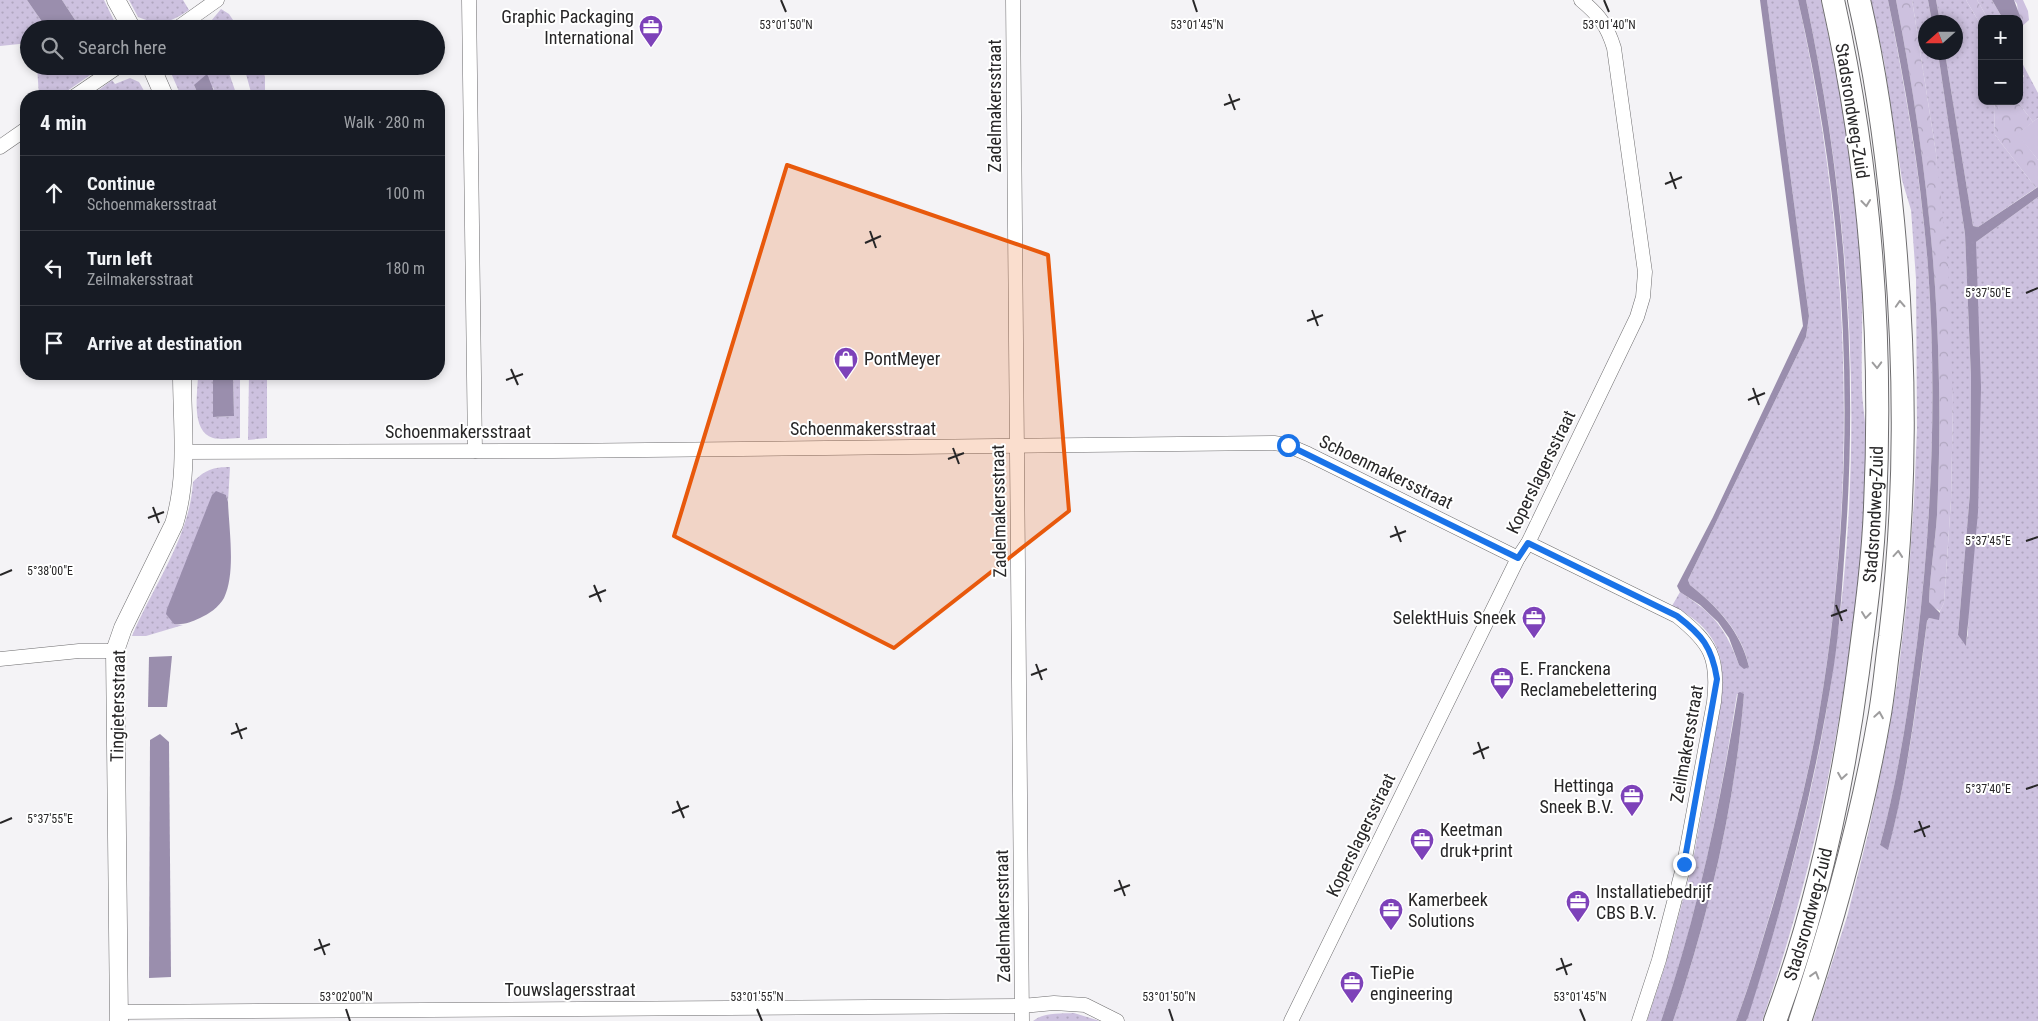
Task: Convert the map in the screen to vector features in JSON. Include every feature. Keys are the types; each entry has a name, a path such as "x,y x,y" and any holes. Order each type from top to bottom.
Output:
{"highway":[{"name":"Stadsrondweg-Zuid","path":"1775,1021 1787,989 1815,894 1839,796 1865,619 1875,508 1878,393 1874,287 1864,177 1852,95 1833,0"},
{"name":"Stadsrondweg-Zuid","path":"1800,1021 1837,904 1862,805 1880,717 1893,611 1902,513 1904,395 1899,287 1888,172 1877,87 1859,0"}],"street":[{"path":"116,0 127,20"},
{"path":"189,20 217,0"},
{"path":"469,0 476,451"},
{"name":"Zadelmakersstraat","path":"1013,0 1022,1021"},
{"name":"Koperslagersstraat","path":"1290,1021 1518,558 1528,543 1637,317 1643,297 1645,272 1614,48 1609,30 1599,16 1581,0"},
{"path":"84,90 106,75"},
{"path":"155,75 161,90"},
{"path":"0,147 20,133"},
{"name":"Tingietersstraat","path":"119,1017 116,651 123,628 174,524 182,487 182,380"},
{"name":"Schoenmakersstraat","path":"182,452 1017,447 1274,443 1288,445 1518,558"},
{"name":"Zeilmakersstraat","path":"1528,543 1677,616 1694,629 1705,642 1714,661 1717,679 1714,702 1684,864 1659,960 1639,1021"},
{"path":"0,659 79,651 116,651"},
{"path":"1022,1006 1054,1003 1085,1005 1117,1021"},
{"name":"Touwslagersstraat","path":"119,1017 1022,1006"}],"highlighted area":[{"path":"787,165 1048,255 1069,511 894,648 674,536"}],"green space":[{"path":"0,0 27,0 41,20 20,20 20,44 0,46"},
{"path":"62,0 104,0 114,20 75,20"},
{"path":"129,0 183,0 189,10 170,20 146,20 138,17"},
{"path":"1767,0 1798,0 1815,88 1829,177 1838,266 1843,356 1844,446 1840,535 1832,625 1810,763 1786,859 1736,1021 1673,1021 1698,941 1719,859 1734,777 1744,694 1737,694 1715,818 1686,941 1661,1021 1647,1021 1666,963 1692,866 1721,703 1722,671 1716,645 1699,624 1672,606 1680,592 1702,607 1723,631 1739,665 1749,667 1746,654 1735,631 1719,611 1690,585 1688,580 1806,337 1809,316"},
{"path":"1806,0 1821,0 1842,105 1853,176 1862,283 1862,394 1866,439 1865,515 1844,690 1816,834 1792,928 1762,1021 1746,1021 1798,844 1818,754 1834,662 1844,579 1850,496 1849,330 1844,247 1822,82"},
{"path":"1871,0 1888,0 1906,99 1925,233 1931,314 1932,361 1929,502 1922,596 1914,668 1902,745 1880,845 1888,849 1907,764 1927,621 1929,618 1935,619 1944,603 1951,500 1953,403 1936,153 1921,60 1939,60 1965,234 1971,377 1970,493 1958,635 1966,645 1968,632 1976,242 2038,197 2038,1021 1813,1021 1847,917 1868,834 1897,683 1907,600 1917,429 1916,279 1911,210 1902,180 1884,61"},
{"path":"1896,0 1912,0 1918,38 1918,60 1921,60 1936,153 1948,263 1953,403 1951,500 1944,603 1940,611 1929,602 1937,515 1939,449 1938,335 1926,191"},
{"path":"1912,0 1928,0 1931,15 1918,15 1918,38"},
{"path":"1936,0 1966,0 1978,20 1978,105 1995,105 1995,135 2036,188 1978,227 1973,226 1946,60 1963,60 1963,15 1939,15"},
{"path":"1966,0 1977,0 1986,15 1978,15 1978,20"},
{"path":"1977,0 1992,0 2001,15 1986,15"},
{"path":"2014,0 2023,0 2028,11 2029,20 2023,25 2023,15 2018,15 2017,4"},
{"path":"221,9 229,14 233,20 212,20"},
{"path":"2023,65 2038,93 2038,118 2033,122 2020,105 2023,105"},
{"path":"38,75 90,75 69,90 39,90"},
{"path":"172,75 230,75 235,90 214,90 213,87 194,85 196,90 178,90"},
{"path":"246,75 264,75 265,90 250,90"},
{"path":"130,78 139,82 144,90 99,90 112,80 115,84"},
{"path":"1995,105 2020,105 2033,122 2018,134 2038,160 2038,187 2036,188 1995,135"},
{"path":"2038,118 2038,160 2017,134"},
{"path":"198,380 213,380 213,417 234,416 233,380 240,380 240,438 213,438 206,434 201,428 198,419"},
{"path":"249,380 267,380 267,438 248,440"},
{"path":"230,467 228,502 226,495 174,624 183,625 146,636 132,636 178,542 190,502 193,482 210,470"},
{"path":"1074,1013 1100,1021 1033,1021 1047,1015"}],"shaded area":[{"path":"27,0 62,0 75,20 41,20"},
{"path":"1760,0 1767,0 1809,316 1806,337 1688,580 1690,585 1719,611 1734,631 1749,667 1744,669 1739,665 1729,638 1718,622 1700,605 1680,592 1677,586 1713,517 1803,326"},
{"path":"1798,0 1806,0 1819,68 1839,204 1845,272 1849,340 1850,409 1845,546 1834,665 1808,799 1774,930 1748,1017 1746,1021 1736,1021 1778,888 1810,764 1832,625 1840,536 1844,446 1844,356 1839,266 1830,177 1816,88"},
{"path":"1888,0 1896,0 1905,48 1920,143 1931,238 1938,334 1939,432 1937,515 1929,602 1940,613 1939,620 1929,618 1927,621 1916,707 1901,794 1888,850 1880,845 1902,745 1914,668 1922,596 1931,455 1932,361 1928,267 1921,200 1901,66"},
{"path":"1928,0 1936,0 1939,15 1931,15"},
{"path":"1992,0 2014,0 2020,15 2001,15"},
{"path":"1939,60 1946,60 1973,226 1978,227 2038,187 2038,197 1976,242 1981,387 1978,512 1966,646 1958,635 1970,493 1971,377 1965,234"},
{"path":"207,75 214,90 196,90 194,85"},
{"path":"213,380 233,380 234,416 213,417"},
{"path":"216,491 226,495 228,502 231,564 228,588 222,601 210,612 190,622 174,624 166,614 167,609 212,495"},
{"path":"172,656 167,707 148,707 149,657"},
{"path":"1738,693 1744,694 1740,736 1719,859 1698,941 1673,1021 1661,1021 1686,940 1707,859"},
{"path":"160,734 169,742 171,977 149,978 150,740"}],"place":[{"name":"Graphic Packaging International","path":"651,48"},
{"name":"PontMeyer","path":"846,380"},
{"name":"SelektHuis Sneek","path":"1534,639"},
{"name":"E. Franckena Reclamebelettering","path":"1502,700"},
{"name":"Hettinga Sneek B.V.","path":"1632,817"},
{"name":"Keetman druk+print","path":"1422,861"},
{"name":"Installatiebedrijf CBS B.V.","path":"1578,923"},
{"name":"Kamerbeek Solutions","path":"1391,931"},
{"name":"TiePie engineering","path":"1352,1004"}],"route":[{"path":"1288,445 1518,558 1528,543 1677,616 1694,629 1705,642 1714,661 1717,679 1684,864"}]}
